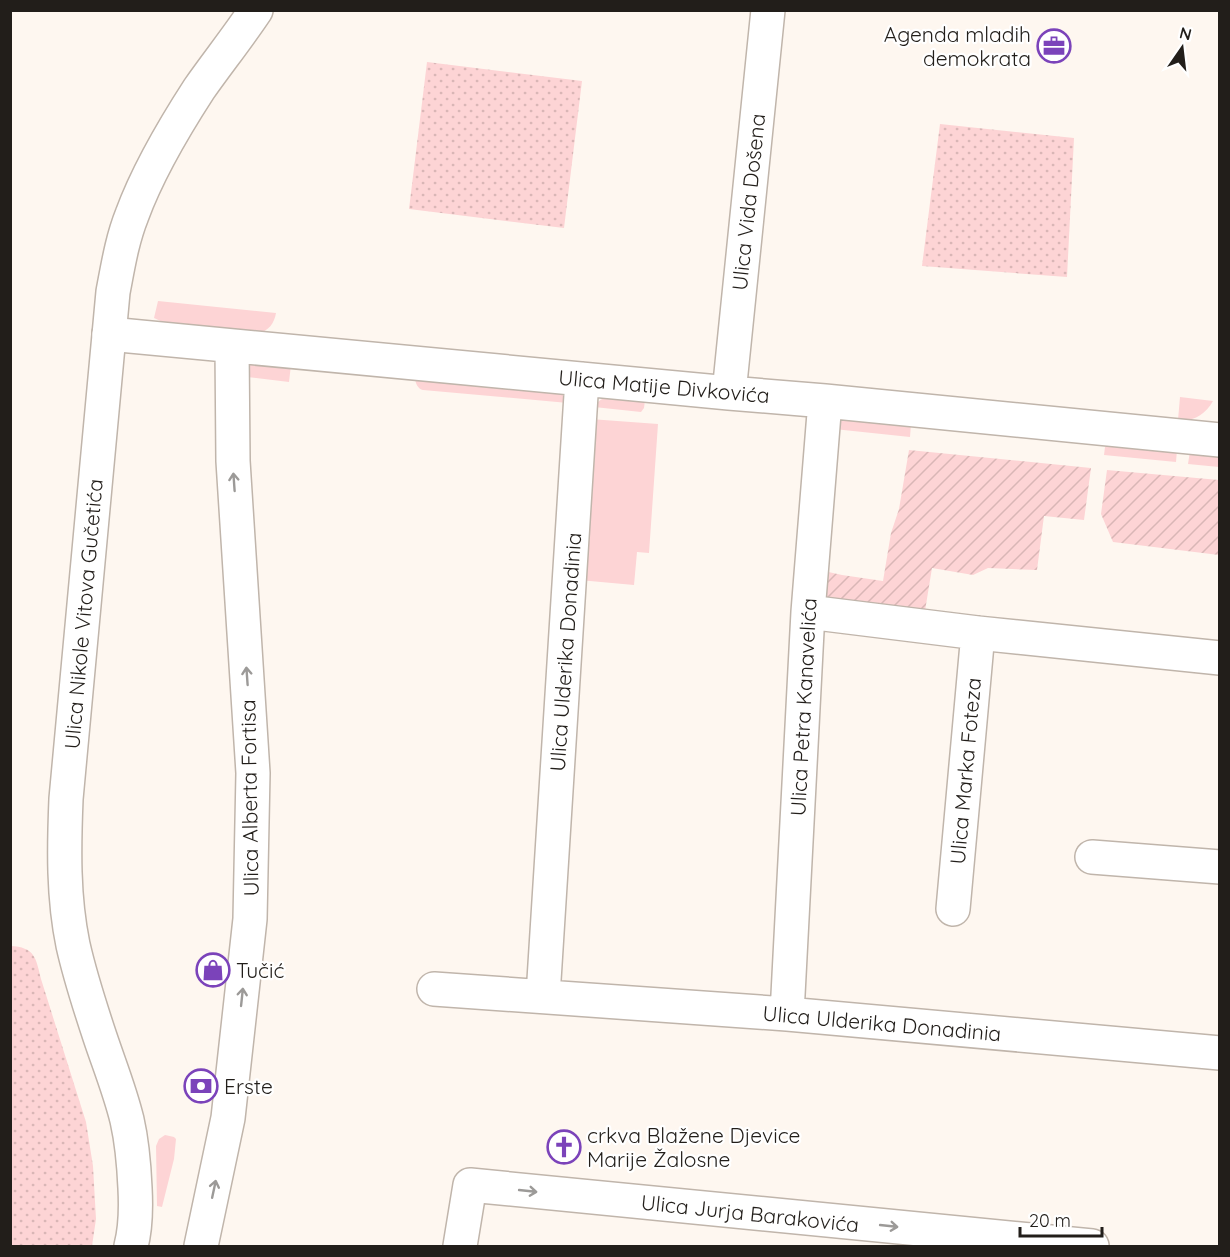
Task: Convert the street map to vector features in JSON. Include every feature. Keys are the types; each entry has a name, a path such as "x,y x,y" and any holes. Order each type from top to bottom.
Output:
{"street":[{"name":"Ulica Nikole Vitova Gučetića","path":"131,1246 135,1233 136,1202 130,1138 122,1102 95,1023 73,942 67,903 64,846 66,799 113,292 131,216 141,195 182,117 256,10"},
{"name":"Ulica Vida Došena","path":"729,393 768,10"},
{"name":"Ulica Matije Divkovića","path":"109,334 1220,440"},
{"name":"Ulica Alberta Fortisa","path":"201,1246 228,1118 250,919 253,772 233,461 232,346"},
{"name":"Ulica Ulderika Donadinia","path":"543,996 582,379"},
{"name":"Ulica Petra Kanavelića","path":"787,1014 808,612 825,401"},
{"path":"808,612 978,633 1220,658"},
{"name":"Ulica Marka Foteza","path":"952,909 978,633"},
{"path":"1092,857 1220,867"},
{"name":"Ulica Ulderika Donadinia","path":"434,988 787,1014 1220,1053"},
{"name":"Ulica Jurja Barakovića","path":"460,1246 470,1185 1092,1246"}],"shaded area":[{"path":"427,62 582,81 564,228 409,209"},
{"path":"940,124 1074,138 1067,277 922,266"},
{"path":"158,301 276,313 270,326 258,334 167,324 154,318"},
{"path":"248,364 291,365 289,382 247,377"},
{"path":"415,377 559,392 568,403 423,390 417,385"},
{"path":"610,396 645,400 644,408 641,412 594,407 600,400"},
{"path":"1180,397 1213,401 1198,416 1189,420 1178,420"},
{"path":"835,417 911,424 910,437 834,429"},
{"path":"590,419 658,424 649,553 637,552 634,585 579,580"},
{"path":"1108,444 1177,450 1176,462 1104,455"},
{"path":"909,450 1091,468 1084,520 1044,516 1037,570 988,568 973,575 932,568 924,617 826,604 823,597 824,571 883,581"},
{"path":"1190,451 1219,454 1219,467 1188,464"},
{"path":"1107,470 1219,480 1219,555 1113,542 1101,514"},
{"path":"10,946 29,951 36,960 86,1122 93,1166 96,1219 92,1246 11,1246"},
{"path":"165,1135 176,1139 174,1159 162,1207 157,1206 156,1146 159,1139"}],"place":[{"name":"Agenda mladih demokrata","path":"1054,46"},
{"name":"Tučić","path":"213,970"},
{"name":"Erste","path":"201,1086"},
{"name":"crkva Blažene Djevice Marije Žalosne","path":"564,1147"}]}
